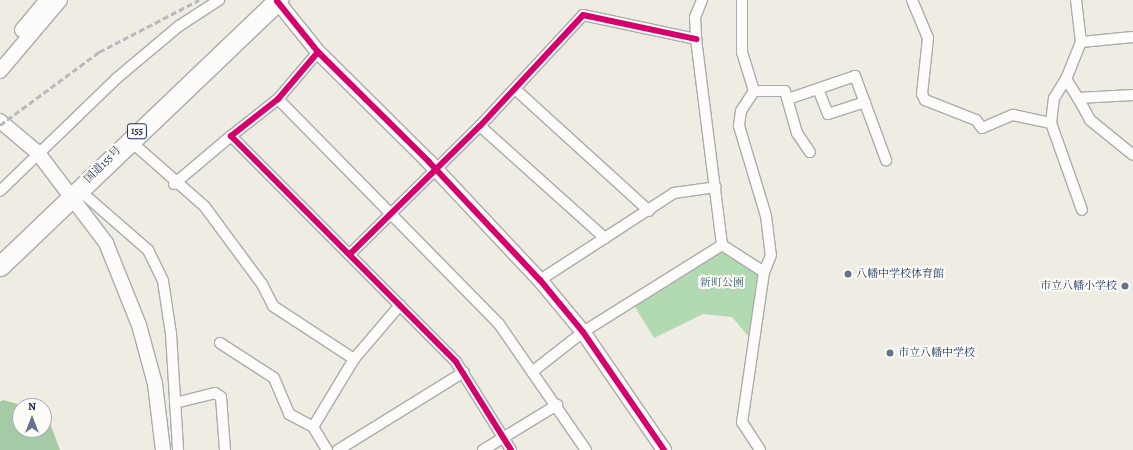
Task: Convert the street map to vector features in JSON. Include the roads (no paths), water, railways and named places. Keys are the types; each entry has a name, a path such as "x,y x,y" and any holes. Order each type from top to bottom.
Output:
{"highway":[{"name":"国道155号","path":"0,266 128,139 277,1"}],"street":[{"path":"0,56 47,0"},
{"path":"0,71 60,0"},
{"path":"0,191 117,78 179,26 219,0"},
{"path":"702,0 695,17 696,39 716,187 722,245"},
{"path":"742,0 742,52 754,91"},
{"path":"912,0 928,38 922,94 925,100 976,120 982,128 1013,115 1051,123"},
{"path":"1076,0 1081,42 1066,79 1054,98 1051,123 1082,210"},
{"path":"277,1 318,52 436,169 540,280 583,332 664,450"},
{"path":"350,254 394,213 480,126 583,15 696,39"},
{"path":"1081,42 1133,37"},
{"path":"174,184 278,99 318,52"},
{"path":"788,99 855,76 886,160"},
{"path":"1066,79 1090,120 1133,155"},
{"path":"515,89 649,211"},
{"path":"818,89 828,114 865,102"},
{"path":"754,91 785,90 797,133 810,152"},
{"path":"754,91 741,111 739,126 766,216 771,255 764,272 742,422 760,450"},
{"path":"1078,98 1133,95"},
{"path":"278,99 394,213 499,324 532,372 557,404 586,450"},
{"path":"0,121 38,154 75,192 148,250 163,281 178,450"},
{"path":"480,126 605,238"},
{"path":"231,136 350,254 464,372 511,450"},
{"path":"128,139 174,184 205,207 262,284 273,306 354,359"},
{"path":"540,280 649,211 674,193 716,187"},
{"path":"75,192 106,242 139,326 155,384 163,450"},
{"path":"722,245 764,272"},
{"path":"532,372 583,332 722,245"},
{"path":"313,427 354,359 400,305"},
{"path":"220,343 274,378 289,414 313,427 327,450"},
{"path":"338,450 464,372"},
{"path":"175,403 215,393 221,397 225,450"},
{"path":"483,450 557,404"}],"railway":[{"path":"0,125 99,52 199,0"}],"place":[{"name":"八幡中学校体育館","path":"848,274"},
{"name":"市立八幡小学校","path":"1125,286"},
{"name":"市立八幡中学校","path":"890,353"}],"park label":[{"name":"新町公園","path":"722,283"}]}
